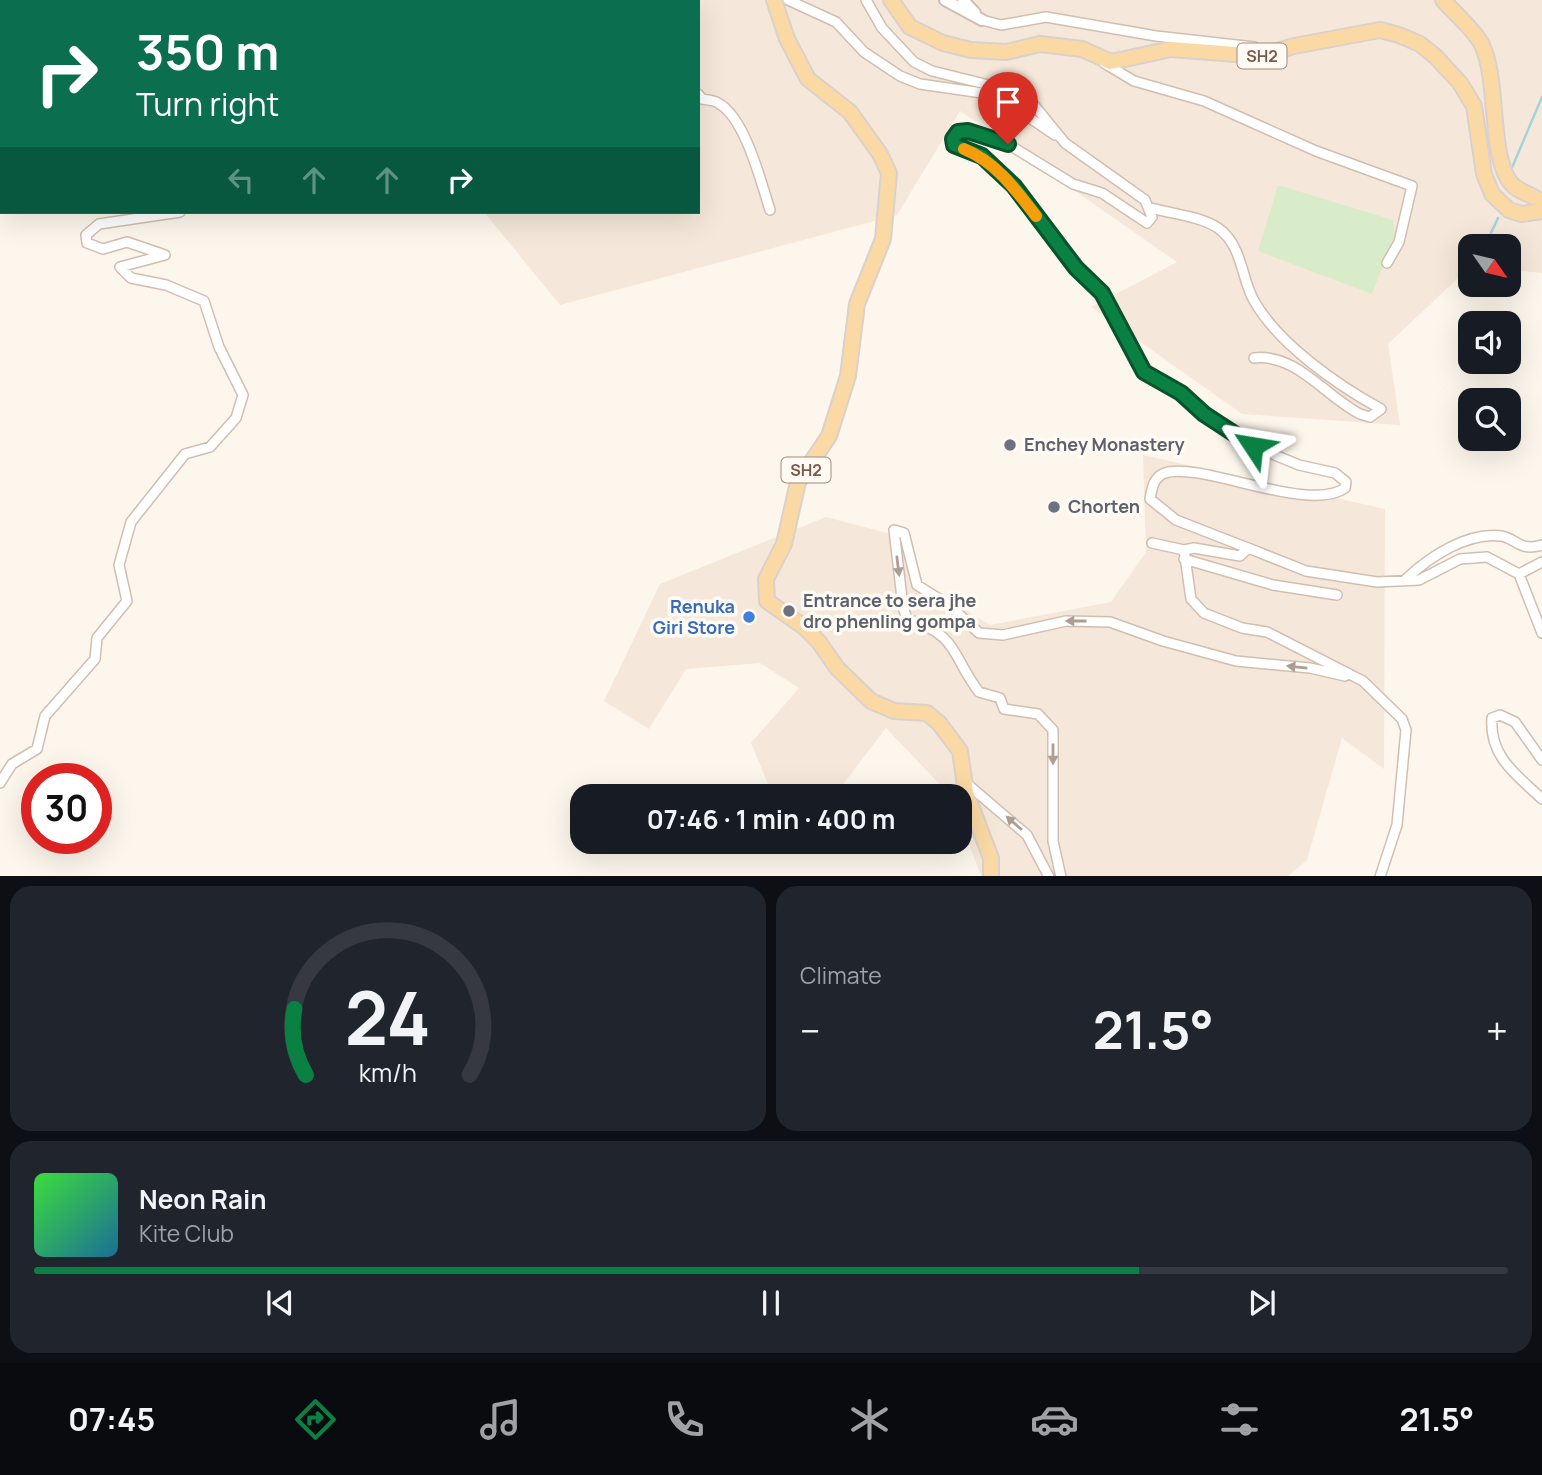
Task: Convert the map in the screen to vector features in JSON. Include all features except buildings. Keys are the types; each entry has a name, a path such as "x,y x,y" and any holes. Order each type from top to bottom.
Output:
{"main road":[{"name":"SH2","path":"774,0 788,39 808,79 857,120 889,173 883,239 857,304 848,376 829,436 798,482 784,544 766,579 766,601 804,627 819,642 837,668 871,701 894,711 927,713 939,723 960,751 967,793 991,858 991,876"},
{"name":"SH2","path":"891,0 910,27 943,43 971,50 1006,52 1040,44 1082,50 1111,62 1171,49 1261,56 1294,46 1380,30 1420,44 1460,83 1474,106 1484,174 1492,194 1509,210 1521,214 1542,211"},
{"path":"1443,0 1481,43 1490,73 1496,133 1507,178 1513,186 1542,202"}],"street":[{"path":"788,0 835,22 864,52 900,76 920,84 996,96 1145,200 1151,208 1152,216 1147,223 1102,193 1073,184 1008,144 968,131 958,132 953,139 954,145 982,156 1014,186 1076,268 1102,293 1144,372 1181,393 1204,414 1253,446 1300,465 1342,476 1346,482 1345,488 1339,492 1307,493 1250,487 1188,472 1166,472 1153,484 1150,499 1160,510 1176,520 1306,571 1377,582 1419,580 1460,559 1487,557 1519,574 1542,632"},
{"path":"866,0 882,28 914,62 932,71 1001,88 1034,105 1065,142"},
{"path":"945,0 982,20 1001,25 1046,18 1156,37 1254,47 1261,56"},
{"path":"963,0 982,20"},
{"path":"1092,56 1134,81 1204,101 1316,151 1412,186 1399,242 1387,263"},
{"path":"914,62 920,84"},
{"path":"700,96 717,102 729,111 752,154 770,210"},
{"path":"1151,208 1216,227 1229,239 1245,273 1252,296 1273,329 1354,395 1381,410 1370,417 1360,414 1294,369 1272,359 1254,358"},
{"path":"0,783 12,764 37,749 45,716 95,659 97,638 127,601 119,565 131,523 185,453 210,447 236,418 243,395 219,347 204,301 166,285 131,278 120,267 165,255 127,242 103,249 87,243 86,235 99,224 166,214"},
{"path":"1061,876 1053,841 1053,730 1038,714 1004,709 1000,698 979,692 946,637 926,624 907,619 903,607 894,530 904,533 917,585 949,605 979,633 1003,635 1066,621 1110,622 1163,641 1236,661 1310,668 1363,681"},
{"path":"1406,579 1417,569 1471,538 1503,536 1517,546 1542,545"},
{"path":"1152,543 1273,585 1337,595"},
{"path":"1184,554 1194,548 1240,556 1248,548"},
{"path":"1184,554 1191,599 1210,617 1242,628 1267,632 1363,681 1402,719 1406,730 1397,825 1380,876"},
{"path":"1519,574 1542,562"},
{"path":"1542,760 1515,722 1500,715 1492,718 1494,747 1508,769 1542,799"},
{"path":"965,782 1027,835 1048,876"}],"shaded area":[{"path":"700,0 1542,0 1542,273 1521,271 1521,234 1458,234 1458,278 1388,344 1400,425 1242,414 1091,307 1177,262 960,111 897,215 560,305 486,214 700,214"},
{"path":"1143,455 1385,509 1384,769 1342,738 1307,860 1288,876 981,876 972,852 972,784 940,784 886,728 843,784 768,784 751,743 799,688 760,663 686,669 649,729 604,701 660,584 826,517 906,538 923,583 990,625 1111,602 1146,552"}],"green space":[{"path":"1278,185 1393,220 1395,233 1372,294 1258,251"}],"waterway":[{"path":"1511,170 1542,97"},
{"path":"1491,233 1498,218"}],"slow traffic":[{"path":"964,149 982,156 1014,186 1036,216"}],"place":[{"name":"Enchey Monastery","path":"1010,445"},
{"name":"Chorten","path":"1054,507"},
{"name":"Entrance to sera jhe dro phenling gompa","path":"789,611"},
{"name":"Renuka Giri Store","path":"749,617"}],"route":[{"path":"1008,144 968,131 958,132 953,139 954,145 982,156 1014,186 1076,268 1102,293 1144,372 1181,393 1204,414 1253,446"}]}
